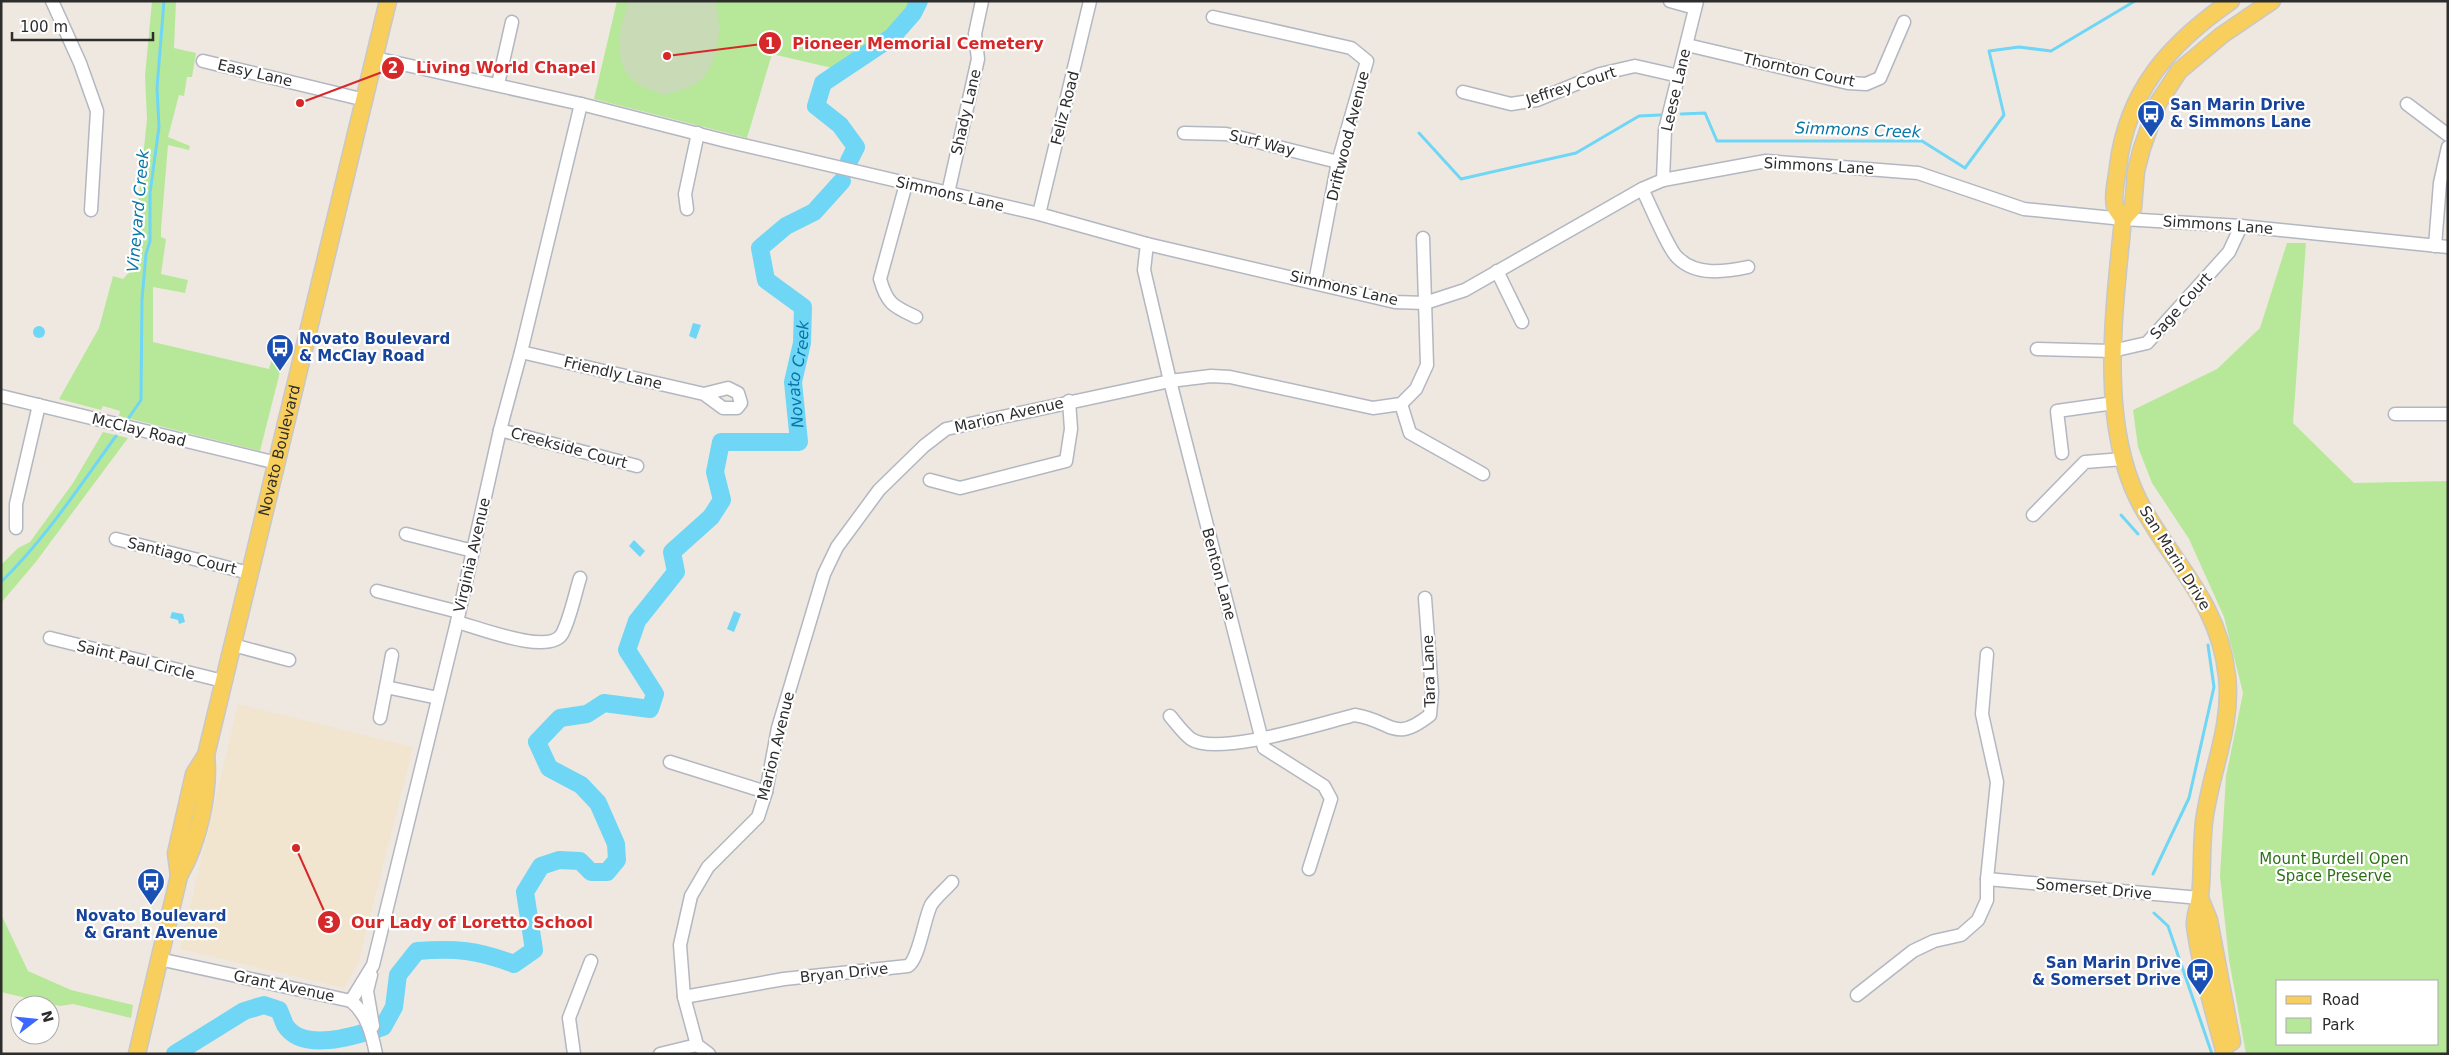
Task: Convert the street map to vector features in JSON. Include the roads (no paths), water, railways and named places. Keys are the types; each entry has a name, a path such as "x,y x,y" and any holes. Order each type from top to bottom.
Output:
{"main road":[{"name":"Novato Boulevard","path":"137,1054 178,876 190,856 200,817 208,777 206,755 223,681 388,1"},
{"name":"San Marin Drive","path":"2225,1054 2195,924 2200,898 2204,822 2222,742 2227,708 2228,678 2223,648 2210,612 2138,499 2123,459 2114,403 2112,351 2123,219 2115,206 2124,132 2138,96 2163,58 2176,45 2231,1"},
{"name":"San Marin Drive","path":"2123,219 2133,208 2136,171 2155,111 2179,71 2222,35 2272,1"},
{"name":"San Marin Drive","path":"2200,898 2209,920 2235,1054"}],"street":[{"path":"52,1 80,63 97,111 91,210"},
{"name":"Shady Lane","path":"948,193 978,59 975,34 982,1"},
{"name":"Feliz Road","path":"1039,214 1090,1"},
{"path":"1670,1 1696,5"},
{"name":"Leese Lane","path":"1663,180 1665,130 1696,5"},
{"name":"Driftwood Avenue","path":"1213,17 1350,48 1367,60 1338,162 1315,282"},
{"path":"498,84 512,22"},
{"name":"Thornton Court","path":"1687,45 1848,83 1866,84 1880,78 1904,22"},
{"name":"Simmons Lane","path":"374,58 498,84 906,184 1039,214 1147,244 1395,302 1425,303 1465,290 1642,189 1663,180 1766,161 1918,173 2024,208 2123,219 2242,226 2441,247"},
{"name":"Easy Lane","path":"203,61 365,100"},
{"name":"Jeffrey Court","path":"1463,92 1511,104 1537,100 1600,74 1635,66 1679,76"},
{"name":"Virginia Avenue","path":"351,1001 373,965 458,617 500,430 522,352 581,104"},
{"path":"2407,104 2448,135"},
{"path":"687,209 685,194 698,133"},
{"name":"Surf Way","path":"1184,133 1226,134 1338,162"},
{"path":"2441,247 2440,183 2448,147"},
{"path":"906,184 880,279 884,293 892,306 916,317"},
{"path":"1642,189 1676,258 1695,269 1728,272 1748,267"},
{"name":"Sage Court","path":"2037,349 2112,351 2148,344 2229,252 2242,226"},
{"path":"1423,238 1428,365 1416,389 1401,404 1410,433 1482,474"},
{"name":"Benton Lane","path":"1147,244 1144,270 1170,381 1264,748 1324,786 1331,799 1309,869"},
{"path":"1497,271 1522,322"},
{"name":"Friendly Lane","path":"522,352 704,394"},
{"name":"Marion Avenue","path":"697,1045 684,997 680,945 691,896 708,867 758,817 766,792 778,728 824,574 846,533 861,512 879,490 924,446 946,429 1068,401 1170,381 1211,376 1230,377 1373,408 1401,404"},
{"name":"McClay Road","path":"1,396 277,463"},
{"path":"930,480 960,488 1066,461 1072,429 1068,401"},
{"path":"2062,453 2057,411 2114,403"},
{"path":"16,528 16,504 39,405"},
{"path":"2396,414 2448,414"},
{"name":"Creekside Court","path":"500,430 637,466"},
{"path":"2033,515 2085,462 2123,459"},
{"path":"406,534 473,551"},
{"name":"Santiago Court","path":"116,539 249,573"},
{"path":"377,591 535,643 550,643 562,635 580,578"},
{"name":"Tara Lane","path":"1262,737 1355,715 1373,718 1393,730 1413,729 1430,716 1432,692 1426,598"},
{"name":"Saint Paul Circle","path":"50,638 223,681"},
{"path":"232,645 289,660"},
{"path":"1857,995 1913,951 1934,941 1961,935 1978,920 1987,900 1987,879 1997,782 1982,714 1987,654"},
{"path":"380,718 392,655"},
{"path":"386,687 438,698"},
{"path":"1170,716 1192,739 1213,746 1236,744 1262,737"},
{"path":"670,762 766,792"},
{"name":"Somerset Drive","path":"1987,879 2200,898"},
{"name":"Bryan Drive","path":"684,997 784,979 908,966 915,960 919,940 932,904 952,882"},
{"name":"Grant Avenue","path":"159,959 351,1001 371,1025"},
{"path":"574,1054 569,1018 591,961"},
{"path":"373,965 367,991 375,1049"},
{"path":"660,1054 697,1045 709,1054"}],"water":[{"path":"693,323 701,325 696,339 689,336"},
{"path":"37,326 41,326 45,332 41,338 37,338 33,334 33,330"},
{"path":"634,540 645,551 640,557 629,546"},
{"path":"734,611 741,614 734,632 727,629"},
{"path":"172,612 183,614 185,622 179,624 178,620 170,618"}],"waterway":[{"name":"Vineyard Creek","path":"128,419 141,400 142,299 146,254 150,241 150,193 159,127 157,88 164,1"},
{"name":"Novato Creek","path":"849,161 856,147 840,125 816,106 823,83 892,37 913,13 919,1"},
{"name":"Simmons Creek","path":"1681,114 1705,113 1717,141 1922,141 1965,168 2004,115 1989,51 2019,47 2051,51 2135,1"},
{"name":"Simmons Creek","path":"1419,133 1461,179 1576,153 1639,116 1660,115"},
{"name":"Novato Creek","path":"175,1054 244,1011 264,1005 279,1010 285,1025 293,1034 304,1039 331,1040 346,1038 383,1027 394,1007 398,975 417,951 466,951 514,964 534,950 525,892 541,866 559,860 580,861 591,872 607,872 617,860 616,844 598,803 581,785 549,768 537,742 560,718 587,714 604,703 650,709 655,694 627,650 637,621 676,572 672,552 711,517 722,500 715,472 721,442 799,442 793,382 802,343 803,307 766,280 760,248 786,226 814,212 842,181"},
{"name":"Vineyard Creek","path":"1,582 33,548 116,436"},
{"path":"2121,515 2138,534"},
{"path":"2153,874 2189,798 2214,687 2208,645"},
{"path":"2154,913 2168,926 2212,1054"}],"place":[{"name":"Pioneer Memorial Cemetery","path":"667,56"},
{"name":"Living World Chapel","path":"300,103"},
{"name":"San Marin Drive & Simmons Lane","path":"2151,138"},
{"name":"Novato Boulevard & McClay Road","path":"280,372"},
{"name":"Our Lady of Loretto School","path":"296,848"},
{"name":"Novato Boulevard & Grant Avenue","path":"151,906"},
{"name":"San Marin Drive & Somerset Drive","path":"2200,996"}],"park label":[{"name":"Mount Burdell Open Space Preserve","path":"2334,868"}]}
